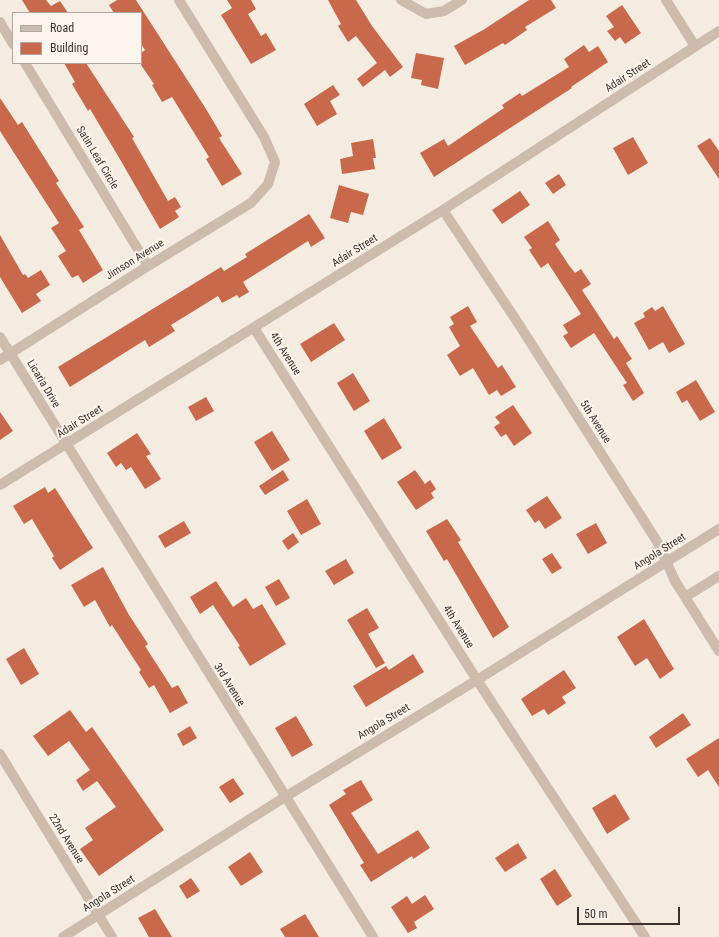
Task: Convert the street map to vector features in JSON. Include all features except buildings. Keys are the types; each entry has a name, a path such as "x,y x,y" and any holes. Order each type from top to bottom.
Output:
{"street":[{"name":"Jimson Avenue","path":"0,360 148,266 251,203 268,184 275,162 264,137 179,0"},
{"path":"401,0 426,14 444,11 462,0"},
{"path":"666,0 695,46"},
{"path":"0,22 12,42"},
{"name":"Adair Street","path":"0,485 443,210 719,31"},
{"name":"Satin Leaf Circle","path":"26,64 148,266"},
{"name":"5th Avenue","path":"443,210 529,339 658,543 675,581 719,651"},
{"name":"4th Avenue","path":"254,328 477,680 645,937"},
{"name":"Licaria Drive","path":"0,337 66,445"},
{"name":"3rd Avenue","path":"66,445 284,797 373,937"},
{"name":"Angola Street","path":"63,937 284,797 477,680 719,528"},
{"path":"685,597 719,576"},
{"name":"22nd Avenue","path":"0,754 112,937"}]}
